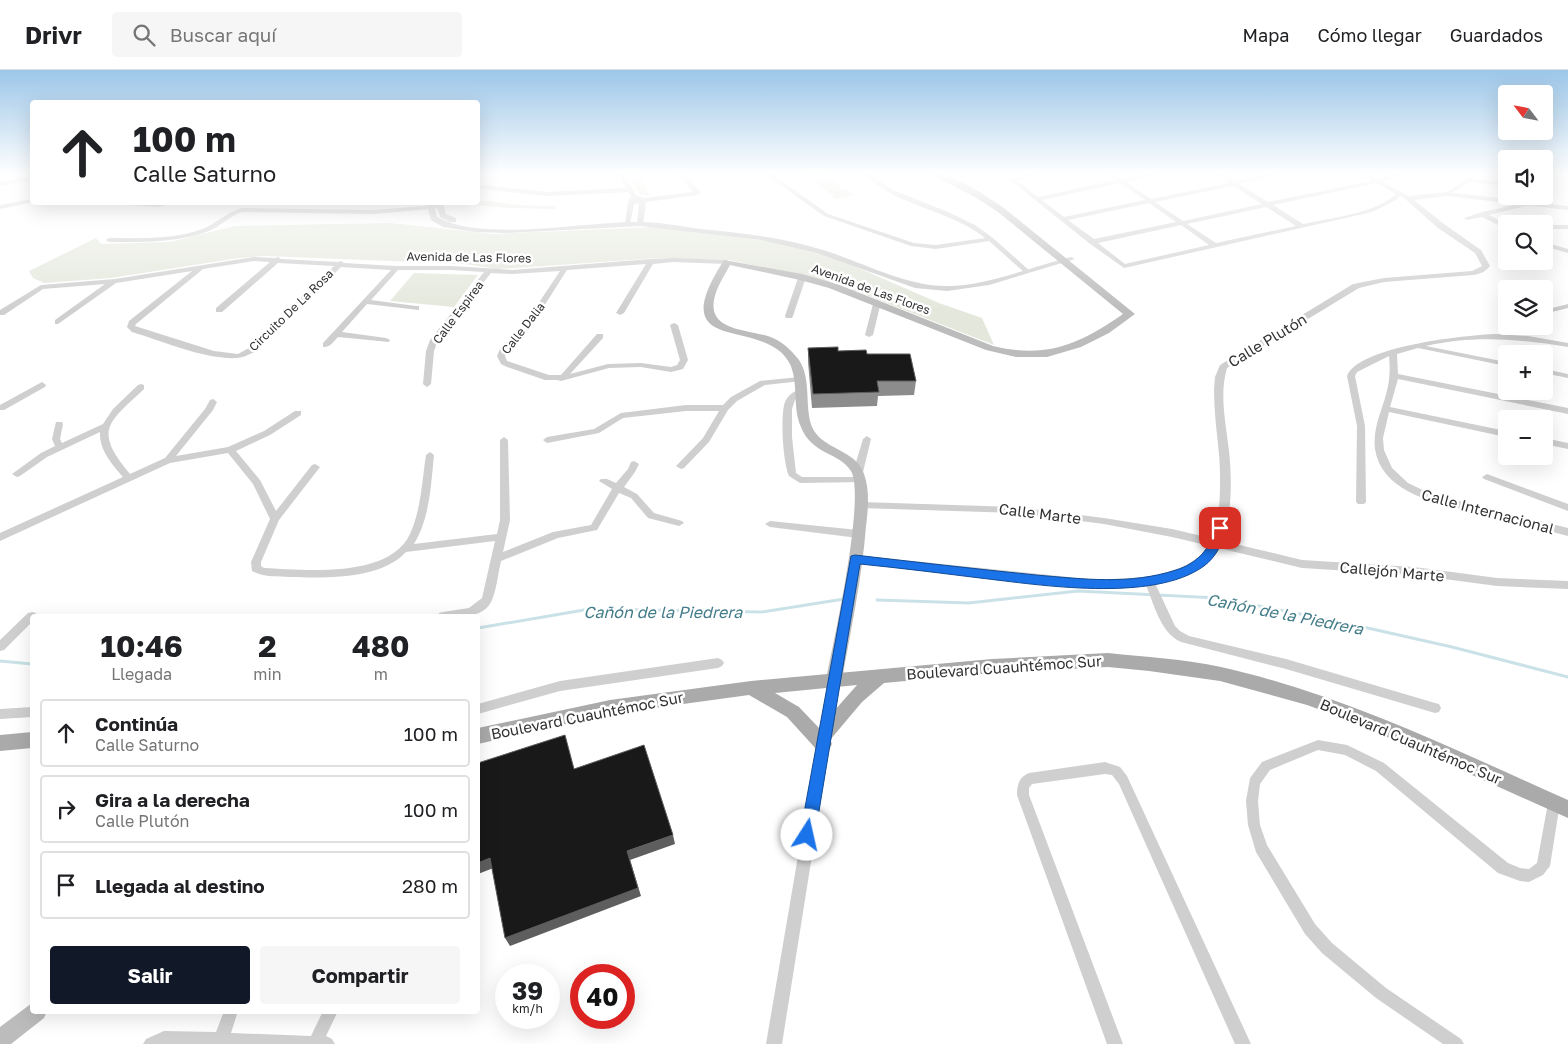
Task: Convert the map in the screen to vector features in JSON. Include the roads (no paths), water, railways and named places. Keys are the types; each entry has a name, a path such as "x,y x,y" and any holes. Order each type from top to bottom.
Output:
{"main road":[{"path":"1012,219 1063,257"},
{"path":"1021,219 1130,314"},
{"path":"727,262 709,300 710,314 714,322 726,329 768,340 779,346 796,363 804,417 811,438 847,461 859,476 861,505 855,559 834,680"},
{"name":"Avenida de Las Flores","path":"727,262 802,277 833,286 990,348 1018,355 1046,354 1070,348 1107,330 1130,314"},
{"name":"Boulevard Cuauhtémoc Sur","path":"480,736 610,707 751,688 1082,660 1149,664 1220,674 1263,684 1336,707 1561,806"},
{"path":"751,688 793,712 824,739 856,697 880,676"},
{"path":"0,743 30,740"},
{"path":"0,1040 33,1014"}],"street":[{"path":"109,240 178,238 210,228 222,219"},
{"path":"437,219 446,224 476,230 506,231 629,221"},
{"path":"452,219 477,225 512,228 640,221 805,246 904,282 947,289 973,286 1063,257"},
{"path":"839,219 913,245 936,247 992,239"},
{"path":"961,219 992,239 1022,269"},
{"path":"1063,219 1119,264 1129,266 1331,219"},
{"path":"1178,219 1214,245"},
{"path":"1092,242 1193,219"},
{"path":"1291,219 1301,226"},
{"name":"Calle Plutón","path":"855,559 1101,585 1148,581 1180,574 1200,563 1217,543 1226,499 1219,387 1223,367 1356,286 1384,280 1473,273 1482,270 1486,266 1478,252 1433,219"},
{"path":"1553,227 1568,227"},
{"path":"1553,247 1568,251"},
{"name":"Avenida de Las Flores","path":"1,313 41,287 115,281 254,258 396,268 452,268 512,272 651,261 727,262"},
{"path":"219,310 278,259"},
{"path":"620,314 643,278 651,261"},
{"name":"Circuito De La Rosa","path":"203,266 132,323 130,327 216,353 238,356 245,354 340,263"},
{"path":"326,346 396,268"},
{"name":"Calle Dalia","path":"565,268 527,326 503,351 501,356 504,362 521,370 548,378 561,379 608,366 641,365 671,370 680,367 684,360 674,325"},
{"name":"Calle Espirea","path":"427,384 430,351 434,340 490,270"},
{"path":"789,316 802,277"},
{"path":"58,322 115,281"},
{"path":"366,302 416,308"},
{"path":"869,335 877,302"},
{"path":"1553,310 1568,306"},
{"path":"336,334 386,340"},
{"path":"561,379 600,336"},
{"path":"1361,502 1361,437 1351,376 1353,371 1393,352 1413,346 1487,336 1515,337 1568,345"},
{"path":"1413,346 1498,362"},
{"path":"1361,437 1378,441 1394,376 1393,352"},
{"path":"1553,373 1568,376"},
{"path":"1394,376 1568,410"},
{"path":"681,466 706,440 726,408 742,394 764,383 799,379"},
{"path":"0,408 42,385"},
{"path":"128,478 114,462 105,448 102,438 104,426 116,410 141,387"},
{"path":"800,392 792,396 787,410 792,474 800,480 859,476 867,439"},
{"path":"168,460 209,410 213,402"},
{"path":"547,440 596,431 621,416 686,408 726,408"},
{"path":"1386,409 1498,432"},
{"path":"0,537 168,460 230,450 268,433 298,413"},
{"path":"59,424 56,438 60,447"},
{"path":"17,474 28,464 104,426"},
{"path":"458,614 472,612 482,606 487,600 498,558 506,509 504,440"},
{"name":"Calle Internacional","path":"1378,441 1380,453 1387,469 1396,480 1409,489 1428,497 1568,532"},
{"path":"1553,443 1568,446"},
{"path":"230,450 244,463 263,489 275,519"},
{"path":"314,467 275,519 256,562 256,568 262,572 322,573 364,569 383,564 404,549 415,533 425,492 430,456"},
{"path":"498,558 556,535 594,528 618,487 629,475 634,464"},
{"path":"1488,477 1568,508"},
{"path":"604,481 634,496 651,516 679,523"},
{"name":"Calle Marte","path":"861,505 1016,510 1114,522 1217,543"},
{"path":"770,524 858,534"},
{"path":"404,549 500,537"},
{"name":"Callejón Marte","path":"1217,543 1302,564 1414,572 1497,582 1568,585"},
{"path":"1148,581 1174,632 1192,642 1286,664 1435,708"},
{"path":"0,647 30,618"},
{"path":"480,708 560,686 718,663"},
{"path":"774,1044 834,680"},
{"path":"0,714 30,712"},
{"path":"1456,1044 1381,993 1327,948 1310,929 1261,848 1254,825 1252,801 1254,782 1266,766 1318,745 1347,750 1380,767 1504,868 1519,875 1531,876 1543,866 1561,806"},
{"path":"1115,1044 1024,795 1023,786 1028,779 1105,768 1116,771 1123,780 1243,1044"},
{"path":"221,1040 230,1014"},
{"path":"151,1044 164,1038 321,1043 330,1014"}],"waterway":[{"name":"Cañón de la Piedrera","path":"877,600 969,603 1078,591 1217,598 1341,622 1452,647 1568,677"},
{"name":"Cañón de la Piedrera","path":"480,628 590,609 762,612 844,599"},
{"name":"Cañón de la Piedrera","path":"0,661 30,664"}]}
